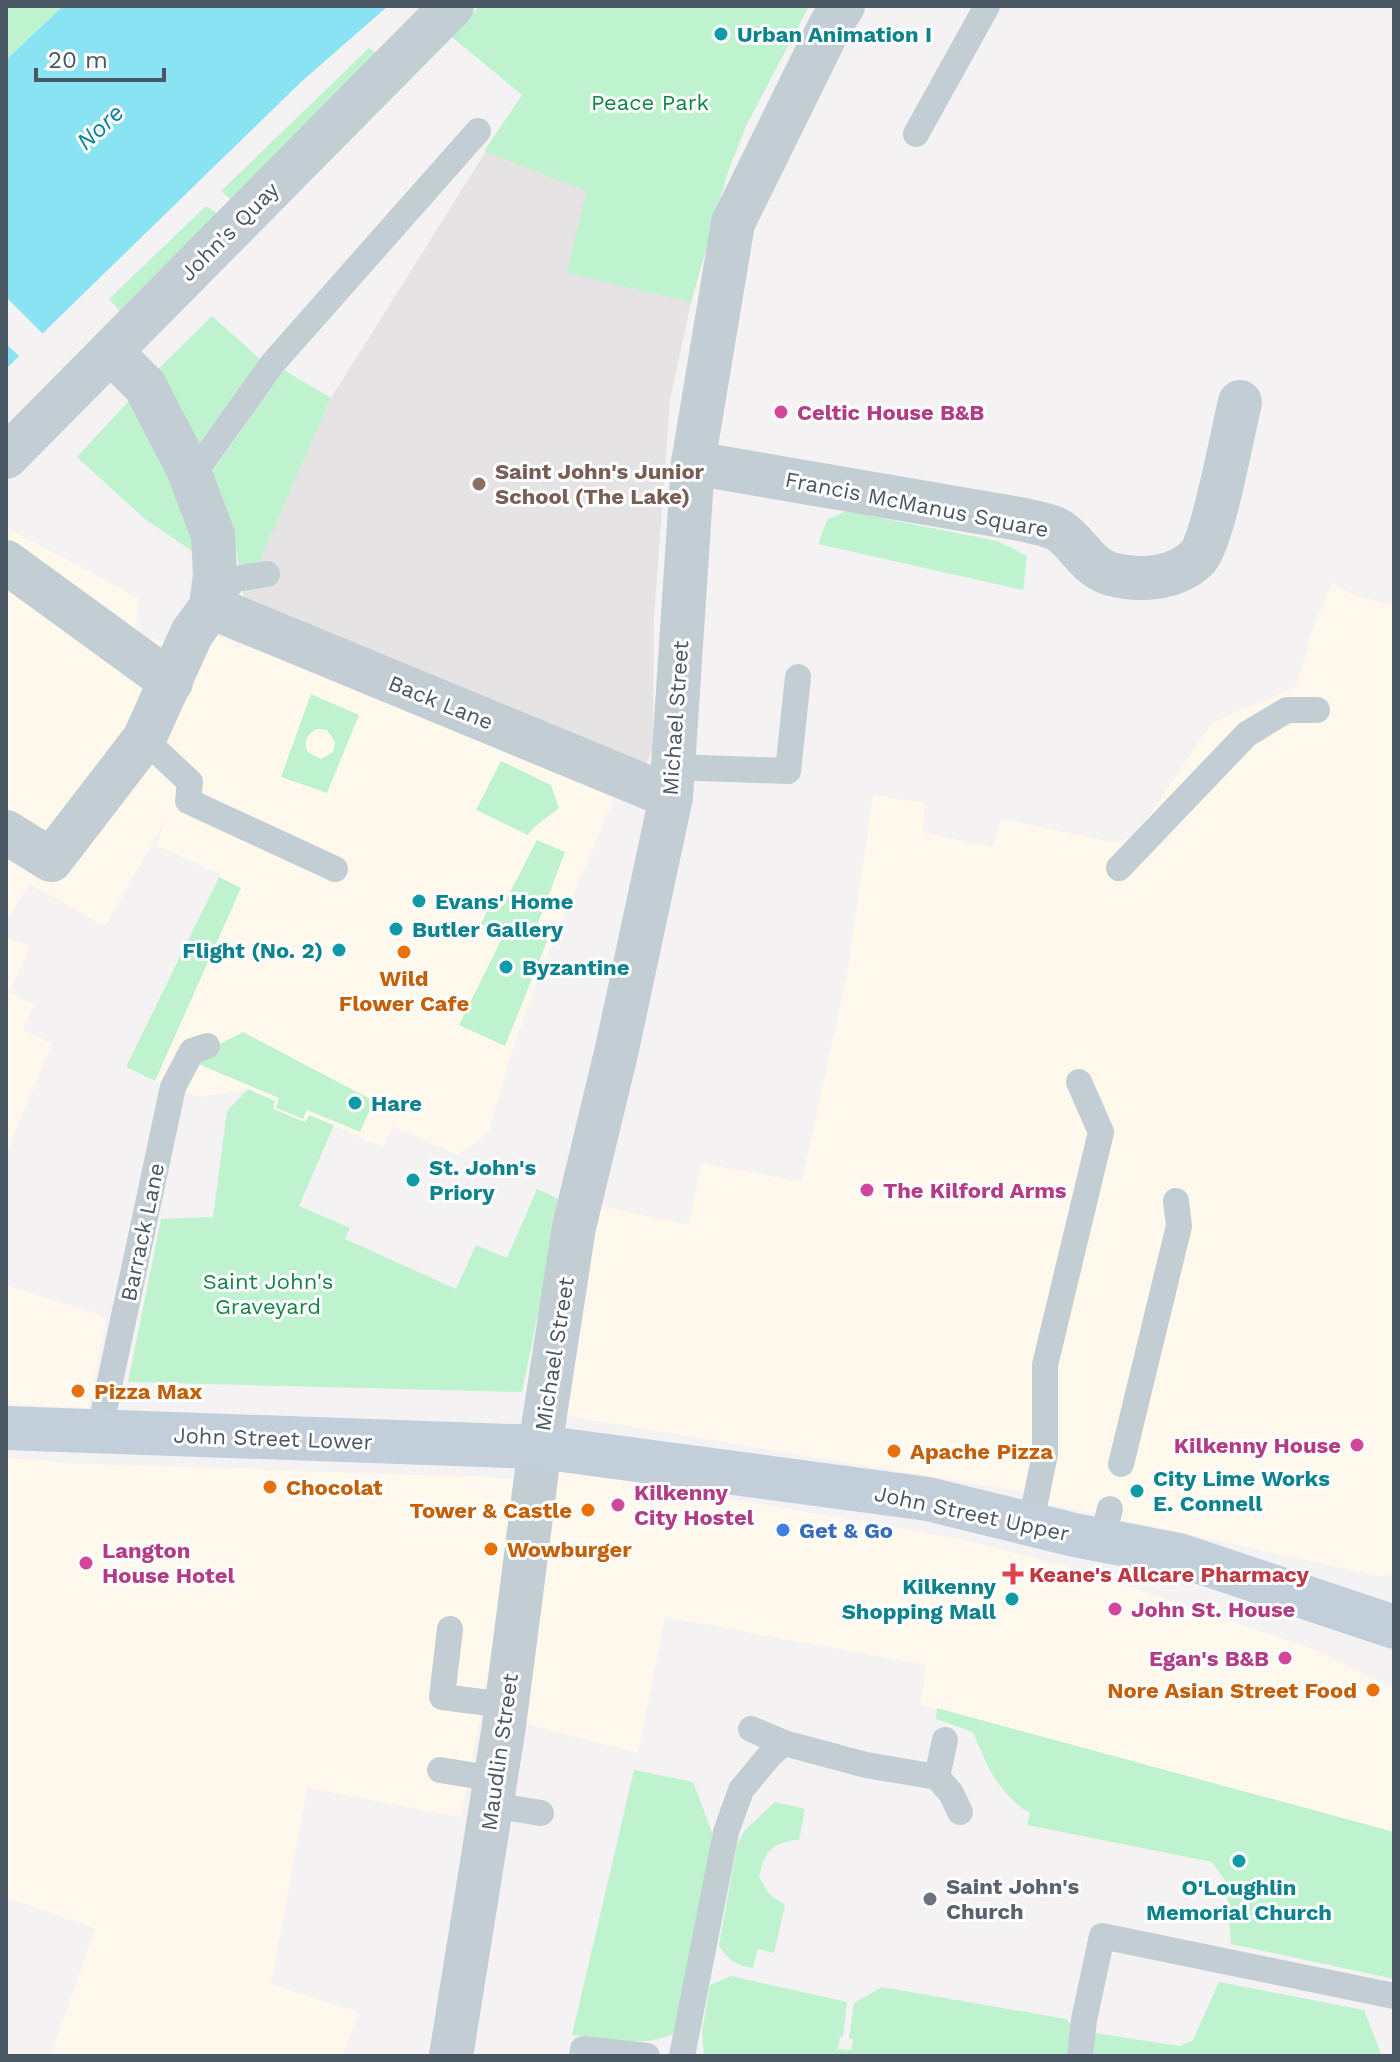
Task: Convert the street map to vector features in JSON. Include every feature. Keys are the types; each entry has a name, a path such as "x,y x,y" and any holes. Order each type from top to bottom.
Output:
{"main road":[{"name":"John Street Lower","path":"6,1428 540,1447"},
{"name":"John Street Upper","path":"540,1447 928,1499 1031,1522 1106,1525 1179,1555 1394,1627"}],"street":[{"name":"John's Quay","path":"6,457 452,6"},
{"name":"Michael Street","path":"540,1447 574,1227 617,1049 672,782 693,463 733,223 830,26 843,6"},
{"path":"6,832 51,860 144,739 192,633 211,607 215,575 213,535 188,469 145,386 111,352"},
{"name":"Francis McManus Square","path":"693,463 1025,520 1059,530 1090,563 1111,574 1157,578 1181,571 1200,555 1210,532 1240,402"},
{"path":"6,562 171,682"},
{"name":"Back Lane","path":"211,607 672,782"},
{"name":"Maudlin Street","path":"451,2056 506,1705 540,1447"}],"lane":[{"path":"916,134 987,6"},
{"path":"188,469 203,461 273,363 478,131"},
{"path":"211,607 235,579 267,574"},
{"path":"672,782 788,771 798,677"},
{"path":"1119,868 1247,734 1287,710 1317,710"},
{"path":"144,739 190,782 188,801 335,869"},
{"name":"Barrack Lane","path":"99,1433 173,1087 192,1051 207,1046"},
{"path":"1031,1522 1045,1454 1045,1365 1101,1132 1079,1082"},
{"path":"1121,1464 1179,1226 1176,1201"},
{"path":"450,1629 442,1697 506,1705"},
{"path":"751,1729 784,1743 866,1765 937,1777 951,1793 960,1812"},
{"path":"937,1777 945,1740"},
{"path":"673,2056 682,2056 726,1832 741,1790 784,1743"},
{"path":"440,1770 541,1813"},
{"path":"1080,2056 1084,2020 1102,1936 1394,1996"},
{"path":"582,2056 583,2049 647,2056"}],"shaded area":[{"name":"Saint John's Junior School (The Lake)","path":"503,124 706,249 670,400 654,617 653,749 642,773 244,597 331,398"},
{"path":"6,527 138,598 136,632 177,647 190,624 236,643 234,648 245,645 500,747 614,798 538,978 489,1130 481,1139 457,1155 393,1126 383,1147 309,1115 305,1123 272,1109 248,1089 201,1097 165,1086 126,1067 220,874 156,845 166,819 105,926 29,884 6,922"},
{"path":"1332,583 1354,595 1394,606 1394,1575 1378,1576 1045,1503 1025,1492 548,1413 601,1206 689,1225 701,1163 802,1182 848,969 873,795 926,803 922,832 992,847 1002,819 1112,842 1135,837 1212,723 1295,687 1310,636"},
{"path":"6,937 31,947 9,992 34,1005 23,1030 52,1044 6,1153"},
{"path":"6,1285 107,1317 88,1408 6,1404"},
{"path":"6,1458 513,1478 504,1588 461,1817 307,1788 271,1984 358,2012 343,2056 51,2056 95,1929 6,1897"},
{"path":"553,1468 961,1539 1081,1570 1315,1650 1394,1689 1394,1832 920,1705 926,1665 665,1617 638,1753 515,1721"}],"green space":[{"path":"6,6 63,6 6,60"},
{"name":"Peace Park","path":"479,6 809,6 746,126 728,172 691,302 567,273 586,191 484,151 522,95 452,37"},
{"path":"369,48 376,53 232,201 221,191"},
{"path":"206,206 219,214 122,313 109,299"},
{"path":"212,316 261,360 195,449 150,377"},
{"path":"284,370 331,398 244,597 237,555 209,476"},
{"path":"138,391 198,555 146,520 77,457"},
{"path":"846,511 997,541 1027,556 1023,590 818,544 827,520"},
{"path":"311,694 359,715 327,793 281,777","holes":["317,729 327,730 335,742 333,752 321,759 308,752 306,742"]},
{"path":"501,761 551,785 559,808 528,835 476,810"},
{"path":"537,840 565,852 538,923 552,929 505,1046 459,1025 503,936 481,924 491,902 503,906"},
{"path":"219,877 241,888 155,1081 126,1067"},
{"path":"243,1032 374,1101 360,1132 307,1110 303,1119 276,1108 279,1098 198,1064 204,1052"},
{"name":"Saint John's Graveyard","path":"248,1089 275,1101 273,1109 305,1122 309,1115 334,1125 299,1206 350,1228 345,1239 456,1289 476,1245 507,1258 537,1189 561,1200 522,1392 128,1382 161,1219 213,1217 227,1111"},
{"path":"937,1708 1394,1832 1394,1979 1231,1944 1226,1882 1212,1862 1027,1825 1030,1813 1002,1788 973,1732 936,1719"},
{"path":"634,1770 693,1782 712,1832 713,1859 680,2029 655,2040 641,2041 572,2035"},
{"path":"775,1802 805,1809 799,1840 776,1846 767,1854 761,1868 759,1877 769,1894 785,1905 774,1953 758,1949 753,1968 733,1961 719,1945 737,1845 744,1831"},
{"path":"731,1976 847,2002 843,2037 840,2037 838,2049 851,2050 853,2039 849,2038 854,2003 882,1987 1066,2019 1071,2024 1069,2056 704,2056 702,2031 710,1985"},
{"path":"1219,1982 1364,2010 1382,2056 1093,2056 1095,2033 1180,2046 1193,2040"}],"water":[{"name":"Nore","path":"63,6 388,6 301,82 6,369 6,60"}],"pier":[{"path":"6,297 45,336 22,359 6,344"}],"place":[{"name":"Urban Animation I","path":"721,34"},
{"name":"Celtic House B&B","path":"781,412"},
{"name":"Saint John's Junior School (The Lake)","path":"479,484"},
{"name":"Evans' Home","path":"419,901"},
{"name":"Butler Gallery","path":"396,929"},
{"name":"Flight (No. 2)","path":"339,950"},
{"name":"Wild Flower Cafe","path":"404,952"},
{"name":"Byzantine","path":"506,967"},
{"name":"Hare","path":"355,1103"},
{"name":"St. John's Priory","path":"413,1180"},
{"name":"The Kilford Arms","path":"867,1190"},
{"name":"Pizza Max","path":"78,1391"},
{"name":"Kilkenny House","path":"1357,1445"},
{"name":"Apache Pizza","path":"894,1451"},
{"name":"Chocolat","path":"270,1487"},
{"name":"City Lime Works E. Connell","path":"1137,1491"},
{"name":"Kilkenny City Hostel","path":"618,1505"},
{"name":"Tower & Castle","path":"588,1510"},
{"name":"Get & Go","path":"783,1530"},
{"name":"Wowburger","path":"491,1549"},
{"name":"Langton House Hotel","path":"86,1563"},
{"name":"Keane's Allcare Pharmacy","path":"1013,1574"},
{"name":"Kilkenny Shopping Mall","path":"1012,1599"},
{"name":"John St. House","path":"1115,1609"},
{"name":"Egan's B&B","path":"1285,1658"},
{"name":"Nore Asian Street Food","path":"1373,1690"},
{"name":"O'Loughlin Memorial Church","path":"1239,1861"},
{"name":"Saint John's Church","path":"930,1899"}]}
